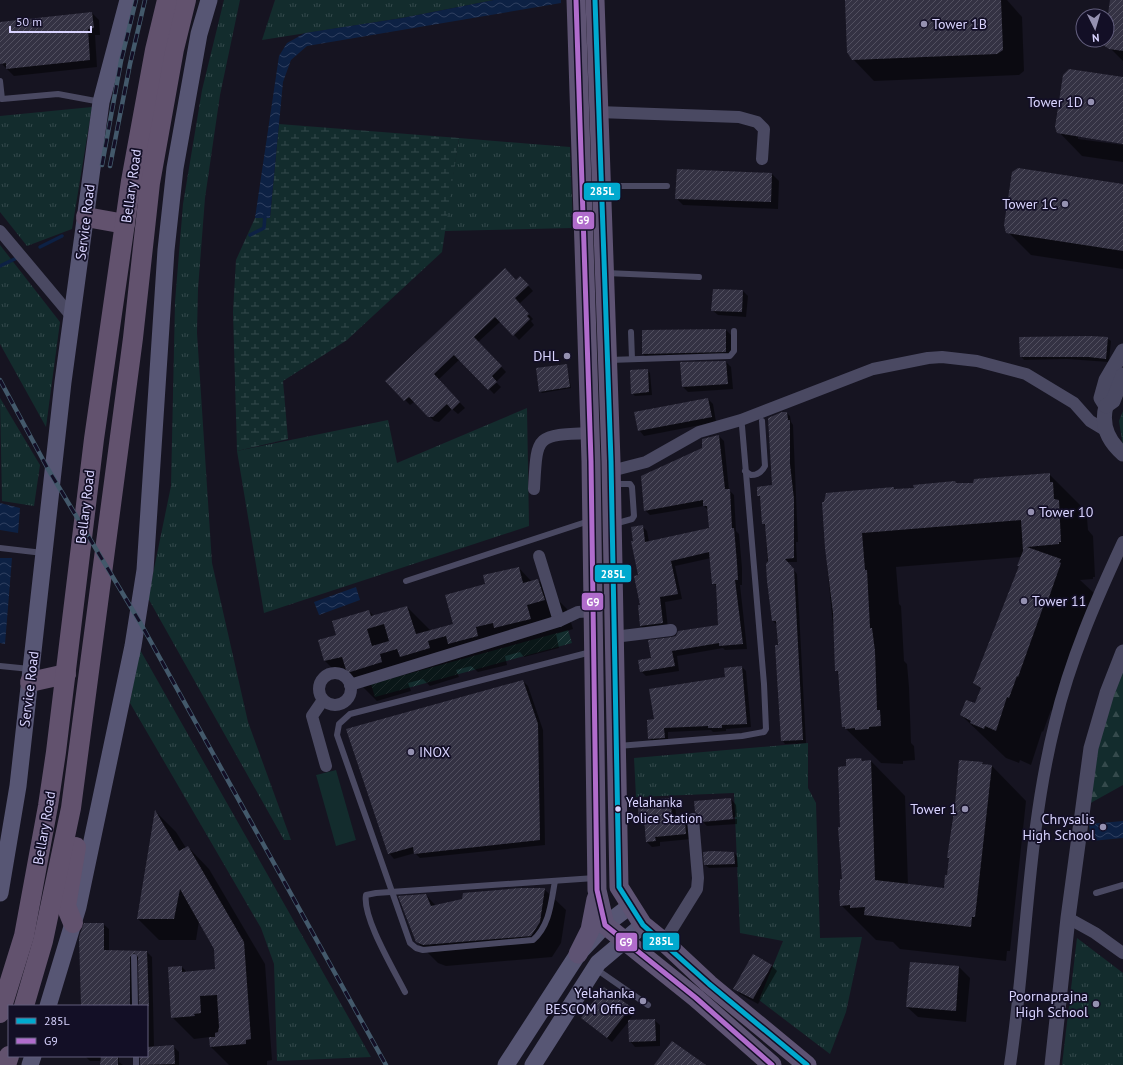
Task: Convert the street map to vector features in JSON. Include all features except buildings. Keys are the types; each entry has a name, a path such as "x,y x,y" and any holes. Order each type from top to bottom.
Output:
{"highway":[{"name":"Bellary Road","path":"0,1013 24,936 48,806 66,674 94,439 125,223 142,116 167,0"},
{"name":"Bellary Road","path":"24,1005 43,940 71,808 132,346 150,183 174,49 186,0"},
{"path":"86,217 125,223"},
{"path":"31,676 66,674"},
{"path":"71,808 78,833 66,906 73,923"}],"main road":[{"name":"Service Road","path":"0,893 18,786 63,382 73,318 101,102 128,0"},
{"path":"48,1005 78,908 133,646 145,570 166,250 172,190 186,100 199,34 209,0"},
{"path":"595,7 611,477 619,887 643,925 664,942 709,984 807,1065"},
{"path":"506,1065 578,954 590,930 595,910 597,884 590,433 576,9"},
{"path":"577,57 597,58"},
{"path":"597,884 605,925 618,947 696,998 772,1065"},
{"path":"578,954 605,925 630,906"},
{"path":"535,1064 598,962 643,925"}],"street":[{"path":"598,112 712,114 739,117 757,122 764,129 762,159"},
{"path":"0,231 73,318"},
{"path":"1106,406 1101,398 1106,380 1123,351"},
{"path":"611,477 646,462 699,432 741,420 873,369 928,358 942,357 977,361 1026,374 1074,403 1090,421 1105,430 1123,454"},
{"path":"1105,430 1103,418 1106,406 1113,401 1123,375"},
{"path":"534,489 538,444 545,438 590,433"},
{"path":"1010,1065 1036,836 1054,724 1071,666 1123,542"},
{"path":"539,556 559,621"},
{"path":"350,685 559,621 580,620 593,617"},
{"path":"614,637 671,630"},
{"path":"1052,1065 1068,918 1091,748 1106,694 1123,652"},
{"path":"335,673 340,674 348,680 350,685 349,696 342,703 332,705 322,700 318,690 321,680 325,676 335,673"},
{"path":"322,700 312,716 326,766"},
{"path":"664,942 697,889 698,878 693,819"},
{"path":"1068,918 1095,933 1123,953"}],"lane":[{"path":"0,81 2,99 62,94 101,102"},
{"path":"601,186 667,186"},
{"path":"604,273 699,277"},
{"path":"607,360 730,356 734,351 734,331"},
{"path":"631,332 632,359"},
{"path":"745,471 751,475 758,474 765,466 762,421"},
{"path":"616,746 742,736 764,732 766,729 742,426"},
{"path":"406,581 592,520"},
{"path":"0,548 44,554"},
{"path":"555,881 547,918 542,932 533,940 423,950 416,948 410,943 337,735 339,724 350,714 594,651"},
{"path":"0,666 31,676"},
{"path":"405,992 368,918 364,903 366,895 555,881 597,884"},
{"path":"1096,893 1123,884"},
{"path":"134,957 135,1005"},
{"path":"595,968 648,1005"}],"green space":[{"path":"224,0 240,0 220,95 205,198 198,289 197,333 212,563 248,722 291,840 284,840 148,598 171,486 175,302 183,204 202,90"},
{"path":"275,0 494,0 402,18 262,40"},
{"path":"92,107 72,229 27,246 0,212 0,116"},
{"path":"279,124 459,138 442,252 347,340 283,381 288,439 237,451 233,312 236,260 255,218 270,218"},
{"path":"459,138 570,147 573,228 444,231"},
{"path":"0,245 60,322 46,427 0,344"},
{"path":"0,398 40,465 34,506 2,501"},
{"path":"527,408 529,526 264,613 237,451 388,420 397,463"},
{"path":"1123,411 1123,446 1119,421"},
{"path":"568,630 572,643 375,697 371,684"},
{"path":"139,648 371,1057 277,1061 274,964 261,928 130,703"},
{"path":"1123,669 1123,785 1087,805 1101,736"},
{"path":"808,743 808,788 816,803 820,938 862,937 846,1012 830,1054 759,1000 783,941 740,933 734,793 636,797 634,758"},
{"path":"336,770 356,840 336,846 316,775"},
{"name":"Poornaprajna High School","path":"1077,938 1123,973 1123,1065 1062,1065"}],"water":[{"path":"494,0 561,0 561,3 307,46 291,60 283,82 270,218 255,218 279,56 287,43 305,33 402,18"},
{"path":"0,503 20,508 18,533 0,530"},
{"path":"0,558 12,558 5,644 0,643"},
{"path":"356,587 360,600 319,615 314,602"},
{"path":"1123,821 1123,838 1091,841 1089,824"}],"waterway":[{"path":"250,235 264,228 265,215"},
{"path":"40,247 62,236"},
{"path":"0,266 19,257"}],"railway":[{"path":"102,165 121,61 136,0"},
{"path":"110,166 130,64 145,0"},
{"path":"0,380 48,469 141,624 386,1065"}],"transit line":[{"name":"G9","path":"576,0 591,461 597,890 605,925 696,998 772,1065"},
{"name":"285L","path":"595,0 611,461 619,887 643,925 709,984 807,1065"}],"place":[{"name":"Tower 1B","path":"924,24"},
{"name":"Tower 1D","path":"1091,102"},
{"name":"Tower 1C","path":"1065,204"},
{"name":"DHL","path":"567,356"},
{"name":"Tower 10","path":"1031,512"},
{"name":"Tower 11","path":"1024,601"},
{"name":"INOX","path":"411,752"},
{"name":"Yelahanka Police Station","path":"618,809"},
{"name":"Tower 1","path":"965,809"},
{"name":"Chrysalis High School","path":"1103,827"},
{"name":"Yelahanka BESCOM Office","path":"643,1001"},
{"name":"Poornaprajna High School","path":"1096,1004"}]}
